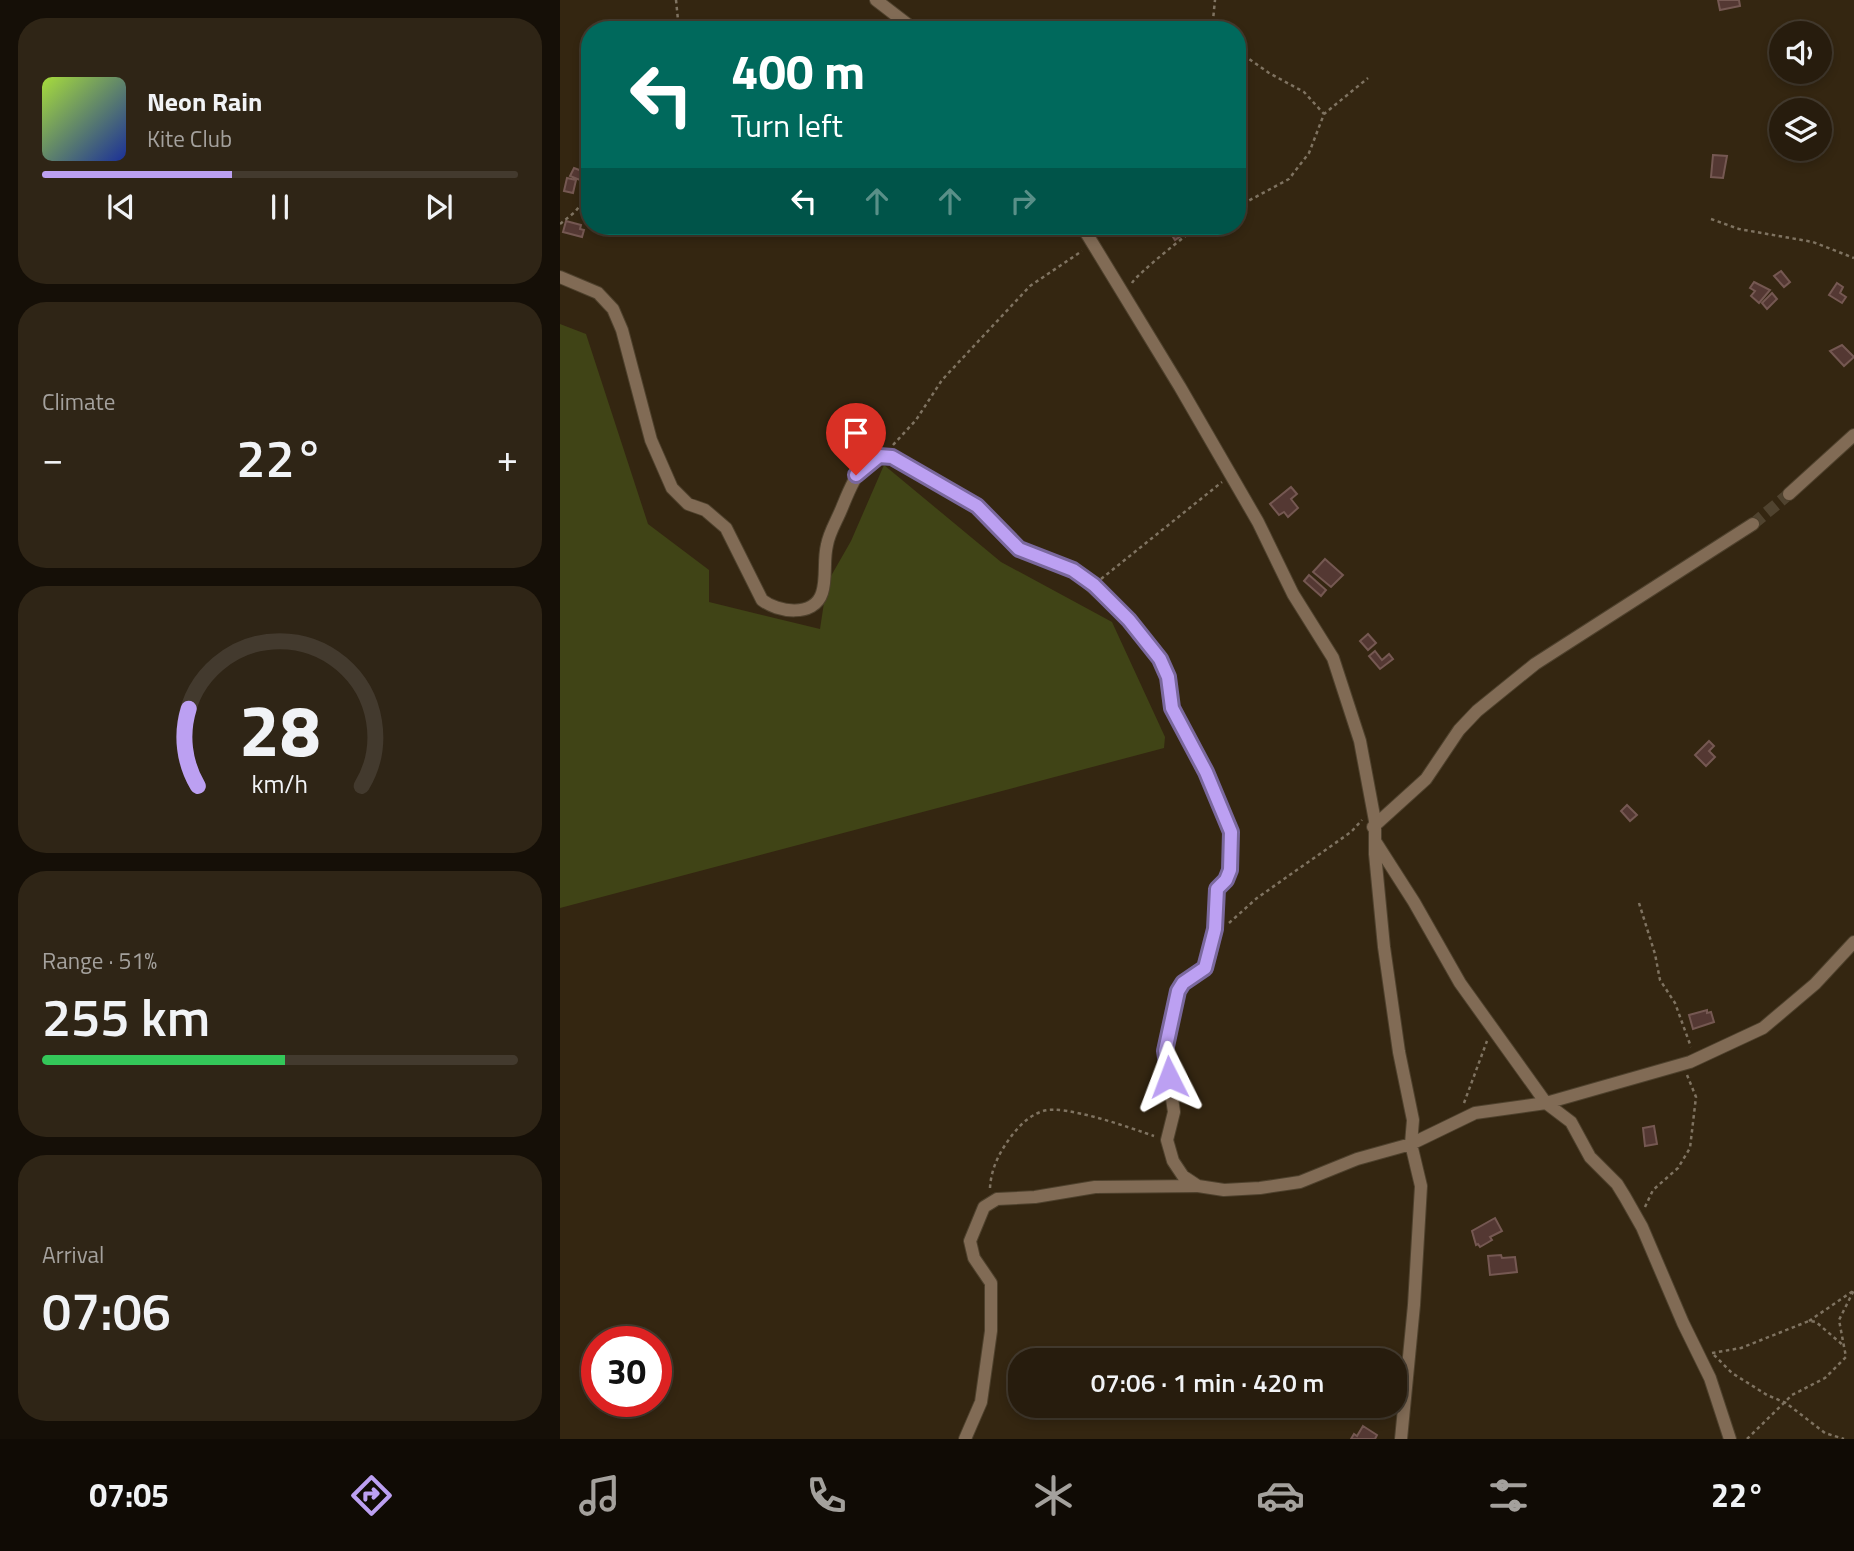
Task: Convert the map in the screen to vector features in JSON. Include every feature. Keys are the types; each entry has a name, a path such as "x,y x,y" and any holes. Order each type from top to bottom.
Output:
{"street":[{"path":"876,0 903,21"},
{"path":"1088,235 1258,522 1293,594 1337,665 1360,741 1372,802 1386,961 1413,1120 1411,1144 1421,1196 1401,1439"},
{"path":"560,277 598,293 613,309 622,330 651,440 672,488 680,498 705,510 726,528 762,600 770,606 801,610 810,607 820,598 827,542 856,475 872,460 884,455 896,459 977,506 1019,549 1073,570 1094,585 1129,620 1160,659 1168,677 1172,708 1206,772 1231,832 1228,874 1217,889 1214,936 1205,968 1183,983 1178,991 1165,1051 1174,1112 1167,1140 1173,1161 1182,1176 1198,1186"},
{"path":"1789,494 1854,435"},
{"path":"1373,833 1426,779 1459,730 1477,711 1535,664 1753,524"},
{"path":"1373,833 1448,964 1546,1103 1572,1122 1590,1157 1617,1184 1642,1227 1710,1378 1730,1439"},
{"path":"965,1439 981,1402 993,1304 991,1283 974,1258 970,1241 981,1211 990,1202 1095,1187 1198,1186 1224,1190 1300,1182 1357,1159 1411,1144 1458,1120 1490,1109 1546,1103 1696,1059 1763,1028 1815,984 1854,942"}],"path":[{"path":"676,0 678,21"},
{"path":"1213,21 1215,0"},
{"path":"1246,57 1269,74 1304,92 1324,114"},
{"path":"1246,202 1289,180 1309,153 1324,114 1368,78"},
{"path":"560,224 581,204"},
{"path":"1711,219 1739,229 1813,242 1854,258"},
{"path":"1126,296 1135,276 1186,235"},
{"path":"884,455 916,420 942,380 1030,286 1093,243"},
{"path":"1094,585 1230,476"},
{"path":"1214,936 1257,898 1352,832 1372,802"},
{"path":"1639,903 1655,954 1660,981 1675,1003 1696,1059"},
{"path":"1458,1120 1492,1025"},
{"path":"1642,1227 1646,1203 1653,1190 1678,1168 1690,1148 1696,1097 1682,1064"},
{"path":"990,1202 991,1178 999,1152 1018,1126 1030,1116 1046,1110 1063,1110 1167,1140"},
{"path":"1712,1353 1741,1348 1809,1321 1854,1291"},
{"path":"1747,1439 1792,1395 1825,1378 1846,1357 1840,1316 1854,1291"},
{"path":"1809,1321 1816,1321 1844,1347"},
{"path":"1693,1342 1712,1353 1732,1373 1767,1395 1786,1403 1825,1433 1844,1439"}],"green space":[{"path":"560,324 586,334 648,524 709,570 709,602 820,629 827,583 851,541 884,465 1001,562 1112,622 1165,737 1164,748 560,908"}],"building":[{"path":"1718,0 1739,0 1740,6 1720,10"},
{"path":"1713,155 1727,156 1723,178 1711,177"},
{"path":"574,168 581,171 581,180 570,176"},
{"path":"567,178 576,180 573,193 564,191"},
{"path":"566,221 581,225 583,235 582,237 563,232"},
{"path":"1781,271 1790,282 1784,287 1774,276"},
{"path":"1754,282 1770,290 1759,303 1751,296 1755,291 1750,288"},
{"path":"1837,283 1843,287 1840,293 1846,297 1842,303 1829,295"},
{"path":"1772,293 1777,299 1767,309 1762,303"},
{"path":"1842,345 1854,357 1844,366 1830,351"},
{"path":"1291,487 1297,494 1291,499 1298,508 1288,517 1284,512 1279,515 1270,504"},
{"path":"1325,559 1343,575 1331,587 1313,572"},
{"path":"1309,575 1326,590 1321,596 1304,581"},
{"path":"1368,634 1376,643 1368,650 1360,641"},
{"path":"1375,651 1382,660 1389,654 1393,659 1380,669 1369,656"},
{"path":"1709,741 1714,746 1709,751 1715,757 1706,766 1695,755"},
{"path":"1627,805 1637,815 1630,821 1621,811"},
{"path":"1707,1010 1707,1013 1711,1012 1714,1022 1693,1029 1689,1015"},
{"path":"1654,1126 1657,1144 1645,1146 1643,1128"},
{"path":"1495,1218 1502,1231 1490,1237 1492,1240 1480,1247 1476,1245 1472,1231"},
{"path":"1501,1255 1502,1258 1515,1257 1517,1272 1490,1275 1488,1256"},
{"path":"1363,1426 1377,1435 1375,1439 1351,1439 1354,1434 1357,1436"}],"tunnel":[{"path":"1753,524 1789,494"}],"route":[{"path":"856,475 879,456 892,457 977,506 1019,549 1077,573 1094,585 1129,620 1160,659 1168,677 1172,708 1206,772 1232,839 1228,874 1217,889 1215,929 1205,968 1183,983 1178,991 1165,1051 1169,1077"}]}
